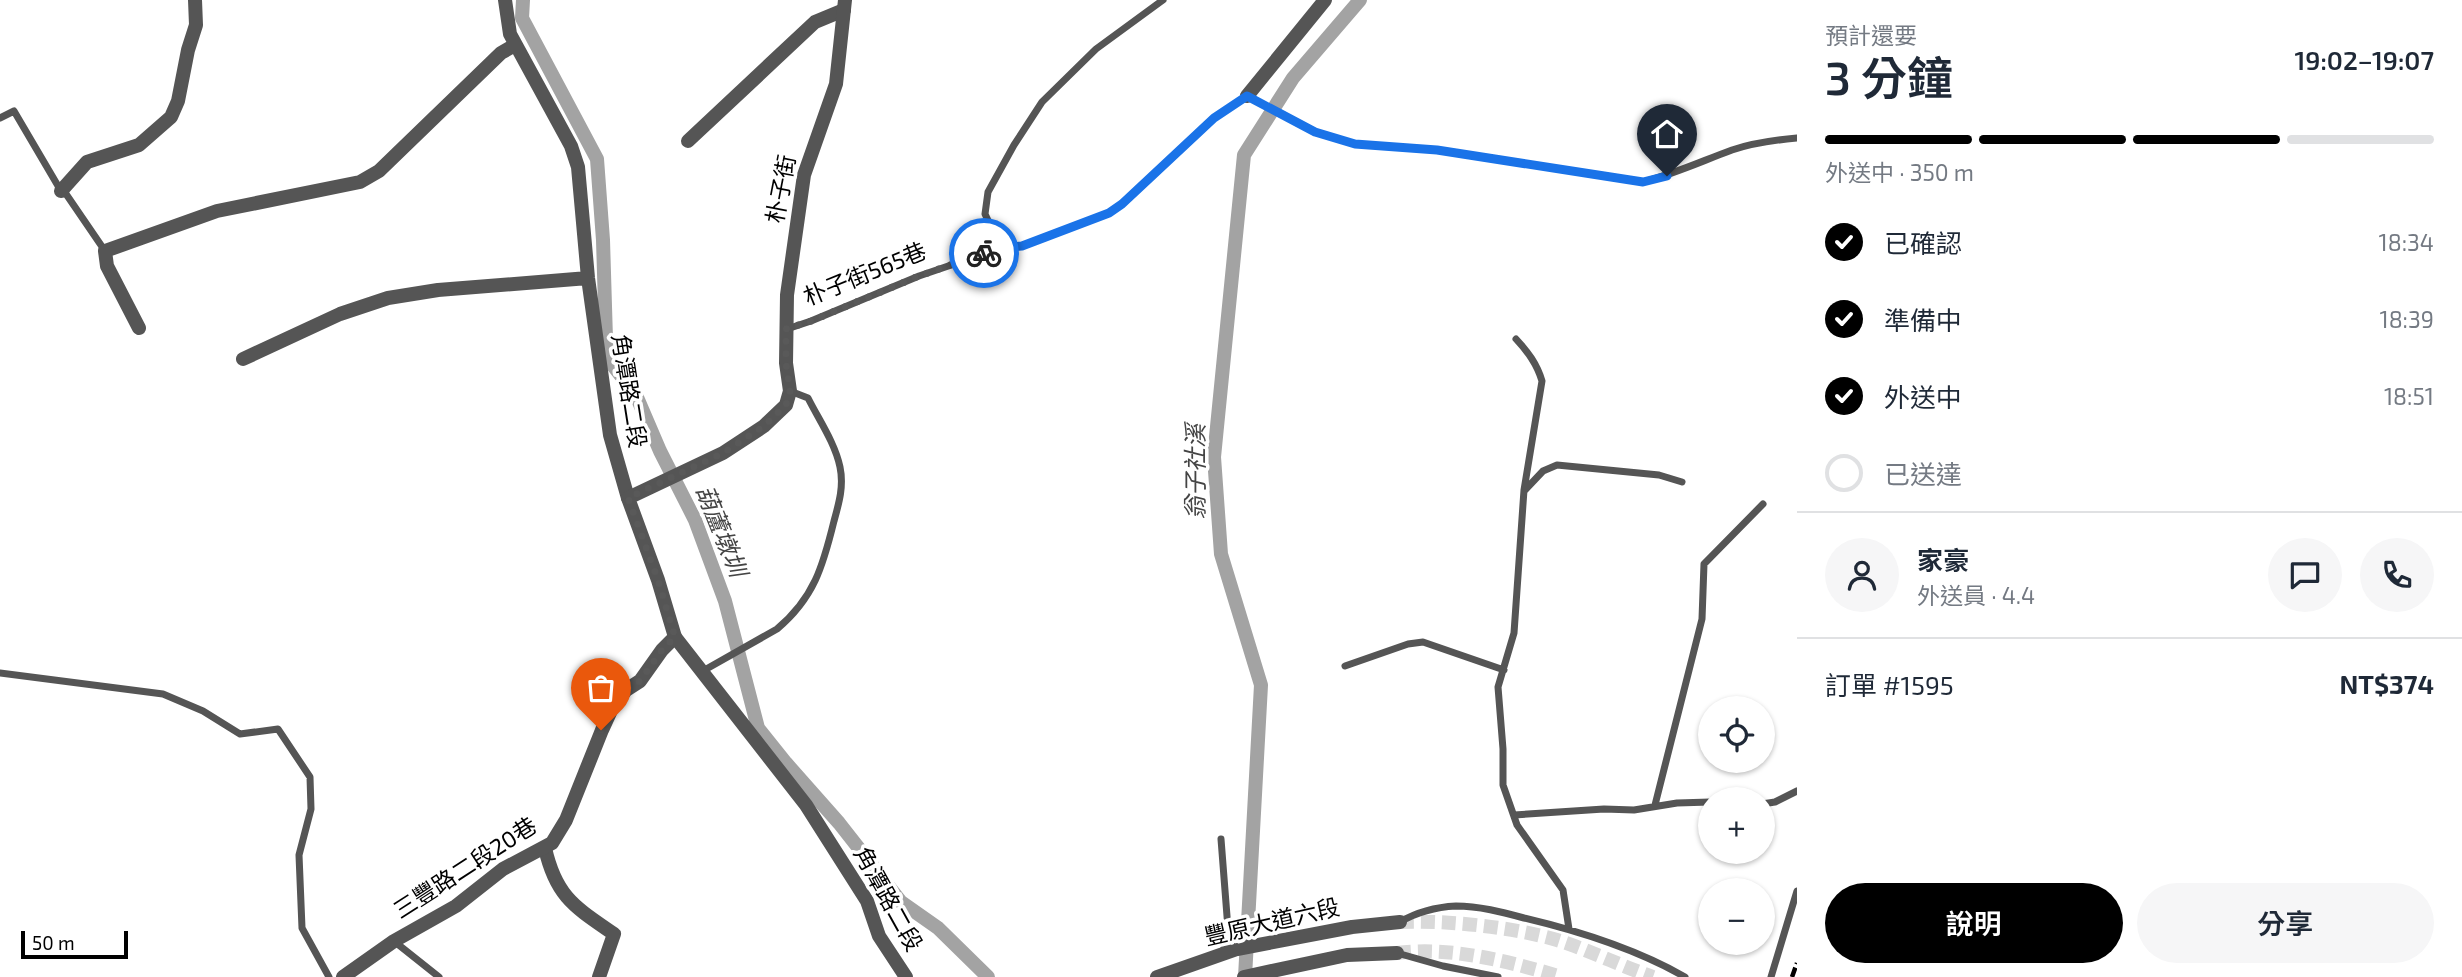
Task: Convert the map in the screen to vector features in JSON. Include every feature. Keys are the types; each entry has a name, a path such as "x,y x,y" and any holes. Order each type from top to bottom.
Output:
{"street":[{"path":"61,191 81,166 139,145 171,117 178,101 196,25 195,0"},
{"name":"角潭路二段","path":"505,0 510,34 575,157 610,435 628,498 658,580 675,637 806,805 867,901 879,936 906,977"},
{"name":"朴子街565巷","path":"1251,98 1325,0"},
{"path":"688,141 815,22 845,5"},
{"name":"朴子街","path":"790,391 786,363 787,295 804,175 836,84 845,5"},
{"path":"139,328 107,266 104,251 217,211 360,182 379,171 501,53 515,45"},
{"path":"243,359 340,314 388,298 438,290 589,278"},
{"path":"628,498 723,453 764,426 786,405 790,391"},
{"name":"三豐路二段20巷","path":"343,977 394,941 456,906 503,869 552,843 566,820 613,706 626,690 640,681 675,637"},
{"path":"545,848 550,867 562,892 576,908 614,934 599,977"},
{"name":"豐原大道六段","path":"1157,977 1237,948 1352,927 1400,922"},
{"name":"豐原大道六段","path":"1244,977 1348,955 1397,953"}],"lane":[{"path":"1001,248 985,214 988,192 1042,102 1096,48 1163,0"},
{"path":"1251,98 1315,132 1355,144 1437,150 1643,182 1667,176 1734,149 1767,141 1797,138"},
{"name":"朴子街565巷","path":"786,329 919,276 1001,248 1022,246 1109,213 1214,118 1251,98"},
{"path":"0,118 14,111 61,191 64,191 104,251"},
{"path":"1516,340 1526,350 1542,381 1524,490 1514,633 1498,687 1503,785 1517,825 1563,890 1569,929"},
{"path":"701,672 787,621 812,589 824,563 841,494 839,465 808,398 790,391"},
{"path":"1524,490 1543,471 1557,465 1659,475 1682,482"},
{"path":"1655,805 1702,619 1704,564 1763,504"},
{"path":"1345,666 1408,644 1423,642 1504,670"},
{"path":"0,673 163,694 203,711 240,734 278,729 310,777 311,810 299,855 302,928 329,977"},
{"path":"1775,802 1797,790"},
{"path":"1514,815 1604,809 1634,810 1655,805 1698,803"},
{"path":"1221,839 1228,929 1223,954"},
{"path":"1771,977 1797,891"},
{"path":"1400,922 1416,912 1455,906 1489,909 1569,929 1662,964 1685,977"},
{"path":"394,941 439,977"},
{"path":"1397,953 1443,967 1498,977"}],"waterway":[{"name":"葫蘆墩圳","path":"523,0 522,18 597,159 606,339 611,363 636,395 660,451 695,520 725,601 758,728 839,823 901,902 938,928 988,977"},
{"name":"翁子社溪","path":"1245,977 1261,685 1221,554 1214,457 1244,155 1293,78 1360,0"}],"tunnel":[{"path":"1400,922 1479,925 1539,935 1653,977"},
{"path":"1397,953 1418,951 1460,954 1501,961 1562,977"}],"railway":[{"path":"1792,977 1797,963"}],"way so far":[{"path":"601,730 613,706 626,690 640,681 675,637 658,580 628,498 723,453 764,426 786,405 790,391 786,363 786,329 984,253"}],"route":[{"path":"984,253 1022,246 1109,213 1214,118 1247,96 1315,132 1355,144 1437,150 1643,182 1667,176"}]}
